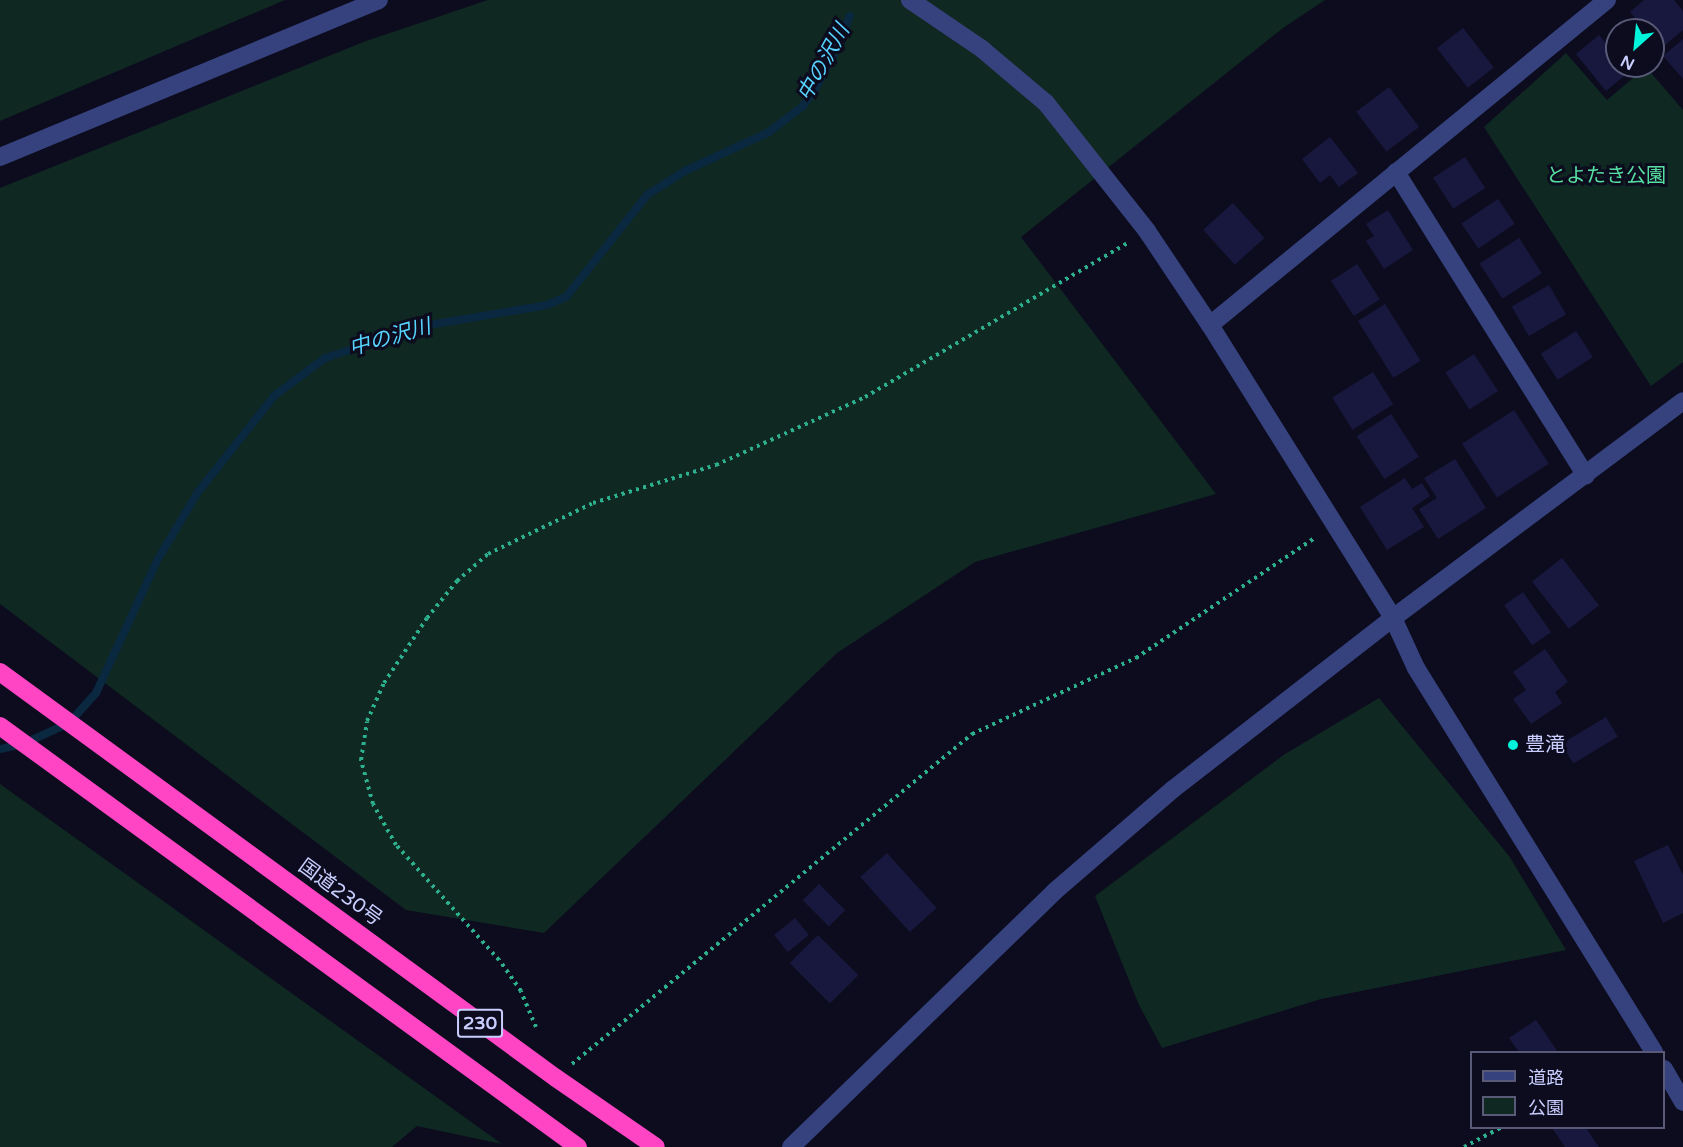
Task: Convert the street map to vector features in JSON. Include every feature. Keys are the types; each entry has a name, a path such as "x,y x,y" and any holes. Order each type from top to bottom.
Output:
{"highway":[{"name":"国道230号","path":"0,672 306,897 556,1078 656,1147"},
{"name":"230","path":"0,726 578,1147"}],"street":[{"path":"0,157 379,0"},
{"path":"910,0 982,49 1046,104 1147,231 1210,325 1333,526 1393,618 1416,668 1653,1051"},
{"path":"1210,325 1607,0"},
{"path":"1396,172 1586,476"},
{"path":"791,1147 1055,891 1172,790 1393,618 1586,476 1683,401"},
{"path":"1665,1071 1683,1102"}],"path":[{"path":"536,1027 521,991 499,960 396,845 373,804 361,760 368,721 384,683 427,618 457,581 488,554 593,504 716,465 865,397 1147,231"},
{"path":"556,1078 595,1042 972,734 1136,658 1333,526"},
{"path":"1464,1147 1498,1129"}],"green space":[{"path":"0,0 285,0 0,121"},
{"path":"488,0 1325,0 1283,28 1021,237 1216,494 975,562 837,653 544,933 406,910 0,604 0,188 366,41"},
{"name":"とよたき公園","path":"1566,53 1607,100 1633,78 1655,78 1683,110 1683,362 1651,386 1484,127"},
{"path":"1379,698 1509,856 1566,950 1321,999 1162,1048 1139,1005 1095,896 1285,754"},
{"path":"0,784 502,1144 417,1126 392,1147 0,1147"}],"building":[{"path":"1644,0 1674,0 1683,11 1683,30 1665,45 1665,18 1635,18 1630,12"},
{"path":"1463,28 1494,67 1468,88 1437,48"},
{"path":"1599,35 1605,42 1605,78 1622,78 1606,91 1576,54"},
{"path":"1683,39 1683,79 1665,58 1665,54"},
{"path":"1389,87 1419,127 1386,152 1356,112"},
{"path":"1330,137 1358,173 1339,187 1330,175 1320,183 1302,159"},
{"path":"1465,157 1485,188 1453,209 1433,178"},
{"path":"1498,199 1515,224 1478,248 1462,224"},
{"path":"1233,203 1264,238 1235,265 1203,230"},
{"path":"1388,210 1413,250 1384,269 1366,241 1374,236 1366,224"},
{"path":"1519,238 1542,273 1502,299 1480,264"},
{"path":"1357,264 1380,299 1354,316 1331,281"},
{"path":"1549,285 1566,314 1529,336 1512,306"},
{"path":"1385,304 1421,361 1393,378 1358,321"},
{"path":"1576,331 1593,357 1558,380 1541,354"},
{"path":"1474,354 1498,391 1469,409 1445,373"},
{"path":"1373,372 1393,404 1352,430 1332,397"},
{"path":"1514,410 1549,464 1497,497 1462,444"},
{"path":"1391,414 1419,457 1384,479 1357,436"},
{"path":"1455,459 1486,508 1438,539 1419,509 1437,498 1424,478"},
{"path":"1405,478 1412,489 1422,483 1430,496 1412,508 1424,527 1387,550 1360,507"},
{"path":"1562,558 1599,605 1569,629 1532,581"},
{"path":"1523,592 1551,632 1532,645 1504,605"},
{"path":"1545,649 1568,682 1555,692 1562,703 1531,724 1513,699 1526,690 1513,672"},
{"path":"1606,717 1618,737 1573,763 1561,744"},
{"path":"1668,845 1683,875 1683,913 1663,923 1634,861"},
{"path":"887,853 937,908 910,932 860,877"},
{"path":"819,884 845,910 829,926 803,900"},
{"path":"795,918 809,935 788,952 774,935"},
{"path":"818,935 858,975 830,1004 790,963"},
{"path":"1536,1020 1557,1051 1518,1051 1509,1038"},
{"path":"1553,1129 1587,1129 1599,1147 1565,1147"}],"waterway":[{"name":"中の沢川","path":"0,749 23,744 69,723 96,693 158,559 198,492 274,396 325,358 423,326 547,305 566,297 647,195 685,171 769,132 803,106 816,88 839,44 850,16"}],"place":[{"name":"豊滝","path":"1513,745"}]}
